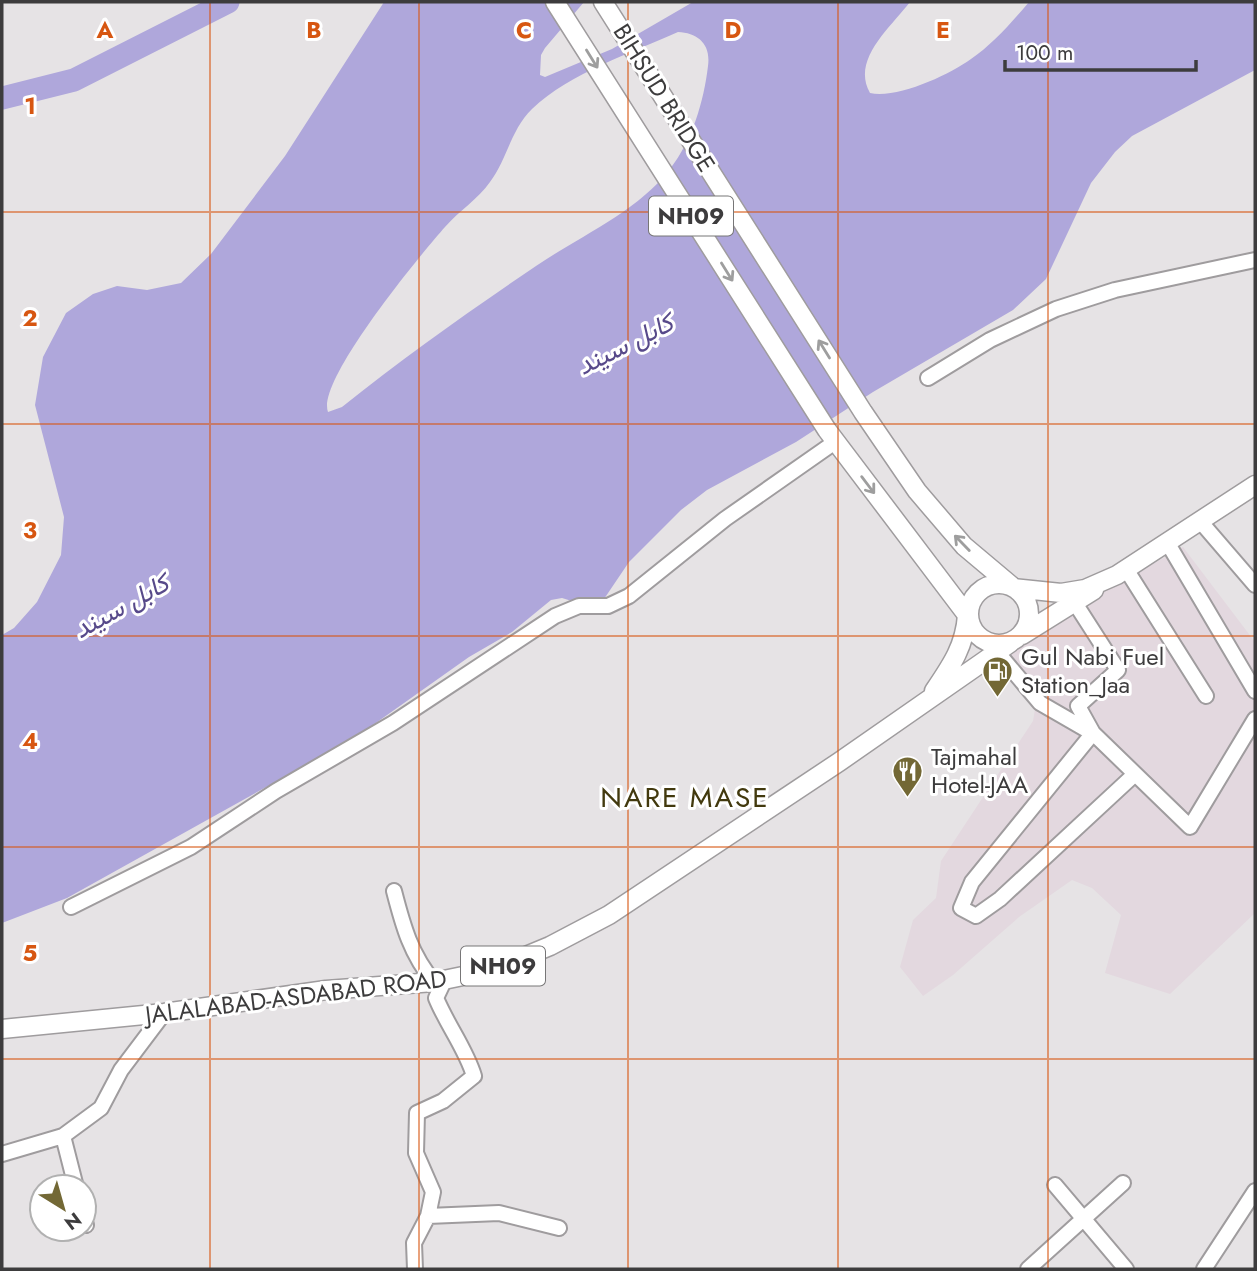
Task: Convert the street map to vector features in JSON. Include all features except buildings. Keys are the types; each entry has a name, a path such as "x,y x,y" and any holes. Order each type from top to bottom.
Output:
{"main road":[{"name":"NH09","path":"555,2 831,436 967,615 975,633 991,644 1010,644"},
{"name":"BIHSUD BRIDGE","path":"603,2 860,407 917,491 956,537 1014,588"},
{"path":"1010,644 1255,485"},
{"path":"1014,588 1061,593 1085,589 1121,572"},
{"name":"NH09","path":"996,584 1014,588 1026,601 1029,610 1026,628 1010,644 930,697 956,659 966,637 967,615 973,598 987,586 996,584"},
{"name":"JALALABAD-ASDABAD ROAD","path":"2,1029 164,1013 326,990 439,981 492,970 550,946 609,915 839,762 930,697"}],"street":[{"path":"928,378 990,340 1056,309 1115,290 1255,260"},
{"path":"71,906 191,846 276,791 393,723 555,616 579,606 608,606 629,596 831,436"},
{"path":"1200,521 1255,585"},
{"path":"1167,541 1255,691"},
{"path":"1121,572 1206,696"},
{"path":"1075,603 1118,670 1078,706 1093,733"},
{"path":"1010,644 1040,703 1093,733 1190,827 1255,719"},
{"path":"1093,733 972,882 961,908 976,916 1000,899 1135,774"},
{"path":"394,891 402,926 417,962 439,981 436,998 474,1076 443,1101 417,1113 416,1153 433,1192 428,1216 414,1243 415,1269"},
{"path":"2,1154 63,1136 101,1108 121,1070 164,1013"},
{"path":"63,1136 72,1173"},
{"path":"1028,1269 1123,1183"},
{"path":"1055,1185 1126,1269"},
{"path":"1203,1269 1255,1191"},
{"path":"428,1216 499,1213 559,1228"}],"shaded area":[{"path":"1183,547 1255,642 1255,913 1170,994 1105,973 1121,915 1092,888 1072,880 1019,917 953,975 923,996 900,967 913,920 936,898 941,861 1033,721 1037,697 1003,655 1069,611"}],"water":[{"name":"کابل سيند","path":"384,2 584,2 541,55 540,75 545,77 612,49 693,2 910,2 875,45 865,69 865,81 870,93 881,94 922,84 961,65 994,40 1029,2 1255,2 1255,70 1132,136 1115,152 1091,183 1046,279 1013,310 873,392 796,442 707,490 681,510 629,562 604,599 575,602 562,598 551,600 512,632 469,657 356,737 67,898 2,923 2,635 14,628 37,602 61,555 64,517 35,405 43,357 66,313 93,294 117,286 147,290 181,283 211,254 285,156","holes":["678,32 697,37 705,46 708,58 706,79 696,120 685,146 657,184 625,211 536,266 389,370 342,407 328,412 329,396 353,347 394,289 433,241 490,182 519,126 532,109 583,74"]}],"waterway":[{"path":"2,98 74,80 228,2"}],"place":[{"name":"Gul Nabi Fuel Station_Jaa","path":"998,698"},
{"name":"Tajmahal Hotel-JAA","path":"908,798"}],"district":[{"name":"NARE MASE","path":"685,797"}]}
